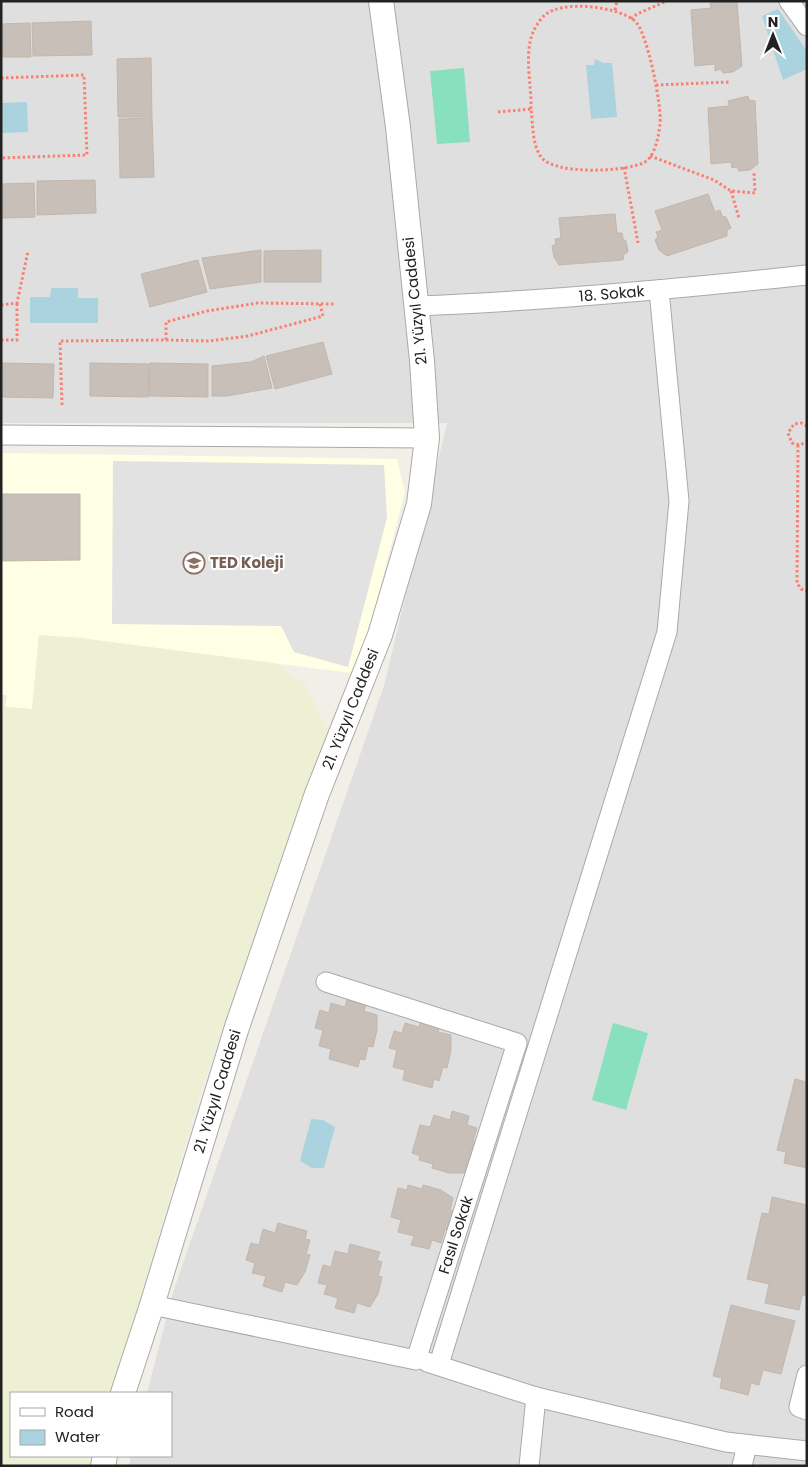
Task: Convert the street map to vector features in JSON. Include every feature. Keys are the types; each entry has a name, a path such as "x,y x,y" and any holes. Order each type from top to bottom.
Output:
{"street":[{"name":"21. Yüzyıl Caddesi","path":"123,1392 240,1018 317,794 380,635 419,504 427,438 398,127 381,1"},
{"path":"789,1 807,26"},
{"name":"18. Sokak","path":"416,306 511,302 807,275"},
{"path":"439,1364 667,632 679,501 659,290"},
{"path":"1,435 427,438"},
{"name":"Fasıl Sokak","path":"326,982 517,1043 416,1360"},
{"path":"152,1305 439,1364 536,1397 726,1442 807,1451"},
{"path":"807,1375 799,1407 807,1410"},
{"path":"529,1466 536,1397"},
{"path":"742,1466 747,1445"}],"path":[{"path":"615,10 617,1"},
{"path":"631,19 637,14 667,1"},
{"path":"595,5 615,10 631,19 636,21 646,41 656,86 660,122 654,151 644,163 624,167 567,170 553,167 541,158 535,143 531,109 529,56 534,31 546,14 560,8 595,5"},
{"path":"1,78 84,75 88,155 1,158"},
{"path":"656,86 730,82"},
{"path":"498,112 531,109"},
{"path":"650,156 714,180 731,191 755,193 754,172"},
{"path":"624,167 638,243"},
{"path":"731,191 739,218"},
{"path":"1,340 16,340 17,303 28,251"},
{"path":"1,305 17,303"},
{"path":"166,340 166,322 207,310 258,303 335,304"},
{"path":"62,405 60,341 209,341 248,336 323,316 320,304"},
{"path":"798,445 790,440 789,429 798,422 807,426"},
{"path":"798,445 807,442"},
{"path":"798,445 796,583 801,590 807,591"}],"shaded area":[{"path":"1,1 807,1 807,1466 129,1466 131,1457 172,1457 172,1392 147,1392 174,1289 384,686 447,423 1,423"},
{"name":"TED Koleji","path":"1,453 397,459 405,492 358,674 80,638 39,635 32,709 5,707 7,696 1,695"},
{"path":"113,461 384,465 387,518 348,667 294,652 281,626 112,624"},
{"path":"39,635 80,638 278,664 307,686 331,738 264,912 203,1085 112,1392 10,1392 10,1457 96,1457 93,1466 1,1466 1,695 7,695 5,707 32,709"}],"green space":[{"path":"464,68 470,142 437,144 430,71"},
{"path":"613,1023 648,1033 626,1110 592,1100"}],"water":[{"path":"778,9 807,51 807,69 783,80 762,16"},
{"path":"595,59 604,63 612,63 617,117 591,119 586,65 594,65"},
{"path":"27,102 28,132 1,133 1,103"},
{"path":"51,288 78,288 78,298 98,298 98,323 30,323 30,297 50,297"},
{"path":"311,1119 323,1120 335,1127 324,1168 312,1168 300,1161"}],"building":[{"path":"717,1 737,2 742,66 733,72 723,73 720,69 715,71 715,64 695,66 691,10 711,8 710,3"},
{"path":"91,21 92,55 33,56 32,23"},
{"path":"30,23 31,57 1,57 1,24"},
{"path":"151,58 152,117 118,117 117,59"},
{"path":"748,96 749,100 755,101 758,164 750,170 739,171 737,167 732,168 731,162 711,164 708,108 729,106 728,101"},
{"path":"152,118 154,177 120,178 119,119"},
{"path":"95,180 96,213 37,215 37,181"},
{"path":"34,183 35,217 1,218 1,184"},
{"path":"708,194 715,212 720,210 731,228 727,230 727,236 667,256 659,250 655,240 658,237 656,232 662,230 655,211"},
{"path":"615,214 617,233 622,233 628,252 624,254 623,260 559,265 554,257 552,246 556,244 555,239 561,238 559,218"},
{"path":"261,250 261,282 210,289 202,258"},
{"path":"321,250 321,282 264,282 264,251"},
{"path":"198,260 207,292 150,307 141,274"},
{"path":"323,342 332,374 275,389 266,356"},
{"path":"264,356 272,388 227,396 212,396 212,366 251,362"},
{"path":"1,363 54,364 53,398 1,397"},
{"path":"90,363 149,364 148,397 90,396"},
{"path":"150,363 208,364 208,397 149,396"},
{"path":"1,494 80,494 80,560 1,561"},
{"path":"348,996 367,1001 364,1011 377,1015 377,1030 373,1047 368,1046 365,1060 360,1059 358,1067 329,1059 331,1049 319,1046 323,1030 315,1028 320,1010 329,1013 331,1003 345,1007"},
{"path":"422,1017 441,1022 438,1032 451,1035 451,1050 447,1068 443,1067 439,1081 434,1079 432,1088 403,1080 405,1070 393,1067 397,1050 389,1048 394,1031 402,1033 405,1023 419,1027"},
{"path":"795,1079 807,1082 807,1168 784,1163 786,1152 777,1150"},
{"path":"452,1111 469,1116 467,1125 477,1128 473,1141 483,1144 477,1163 468,1160 464,1173 449,1173 432,1168 433,1164 419,1160 420,1156 412,1153 420,1125 430,1127 434,1115 450,1120"},
{"path":"408,1185 422,1189 423,1185 441,1190 453,1198 450,1210 460,1213 455,1232 445,1229 441,1243 432,1240 429,1249 411,1245 414,1236 398,1232 401,1220 391,1217 398,1188 407,1190"},
{"path":"772,1197 807,1205 807,1296 802,1295 799,1310 765,1303 769,1284 747,1279 762,1213 769,1214"},
{"path":"278,1223 307,1231 305,1239 310,1240 306,1254 310,1255 305,1272 297,1285 285,1282 282,1292 263,1286 266,1276 252,1273 255,1263 246,1260 251,1243 259,1245 263,1229 275,1233"},
{"path":"350,1244 380,1252 377,1260 382,1262 378,1276 382,1277 378,1294 370,1307 357,1303 354,1313 335,1308 338,1298 324,1294 327,1285 318,1283 323,1265 331,1267 335,1251 348,1254"},
{"path":"731,1305 795,1321 781,1374 763,1370 759,1385 751,1383 748,1395 720,1388 722,1378 713,1376"}],"place":[{"name":"TED Koleji","path":"194,563"}]}
